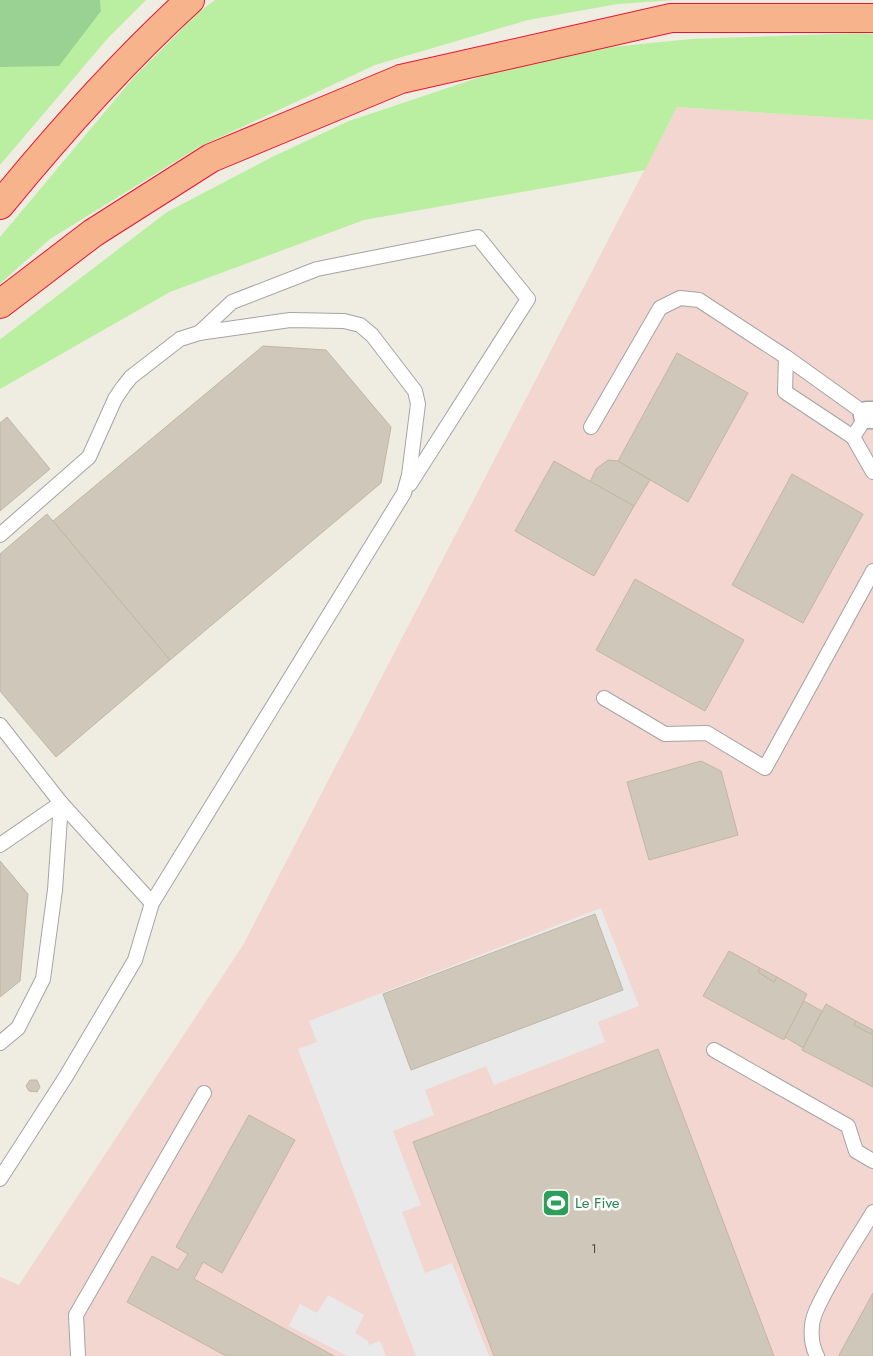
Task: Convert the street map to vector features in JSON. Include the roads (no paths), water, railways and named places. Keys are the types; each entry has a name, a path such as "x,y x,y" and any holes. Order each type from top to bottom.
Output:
{"highway":[{"path":"0,205 99,90 190,0"},
{"path":"0,304 92,233 211,158 401,79 671,18 873,18"}],"lane":[{"path":"0,1179 65,1078 134,960 152,903 404,493 528,299 478,238 317,269 232,302 198,334"},
{"path":"591,427 660,308 680,298 699,300 870,415 853,437"},
{"path":"0,535 89,457 115,400 131,377 180,339 198,334 290,320 344,321 360,325 372,335 415,391 418,404 409,475 404,493"},
{"path":"786,357 785,392 853,437 873,472"},
{"path":"604,698 666,734 707,733 765,768 873,571"},
{"path":"0,725 61,803 152,903"},
{"path":"0,845 61,803"},
{"path":"0,1043 18,1028 43,980 55,890 61,803"},
{"path":"714,1050 848,1126 856,1151 873,1161"},
{"path":"78,1356 76,1315 204,1093"},
{"path":"817,1356 814,1350 812,1332 816,1312 873,1212"}],"place":[{"name":"Le Five","path":"556,1203"}]}
